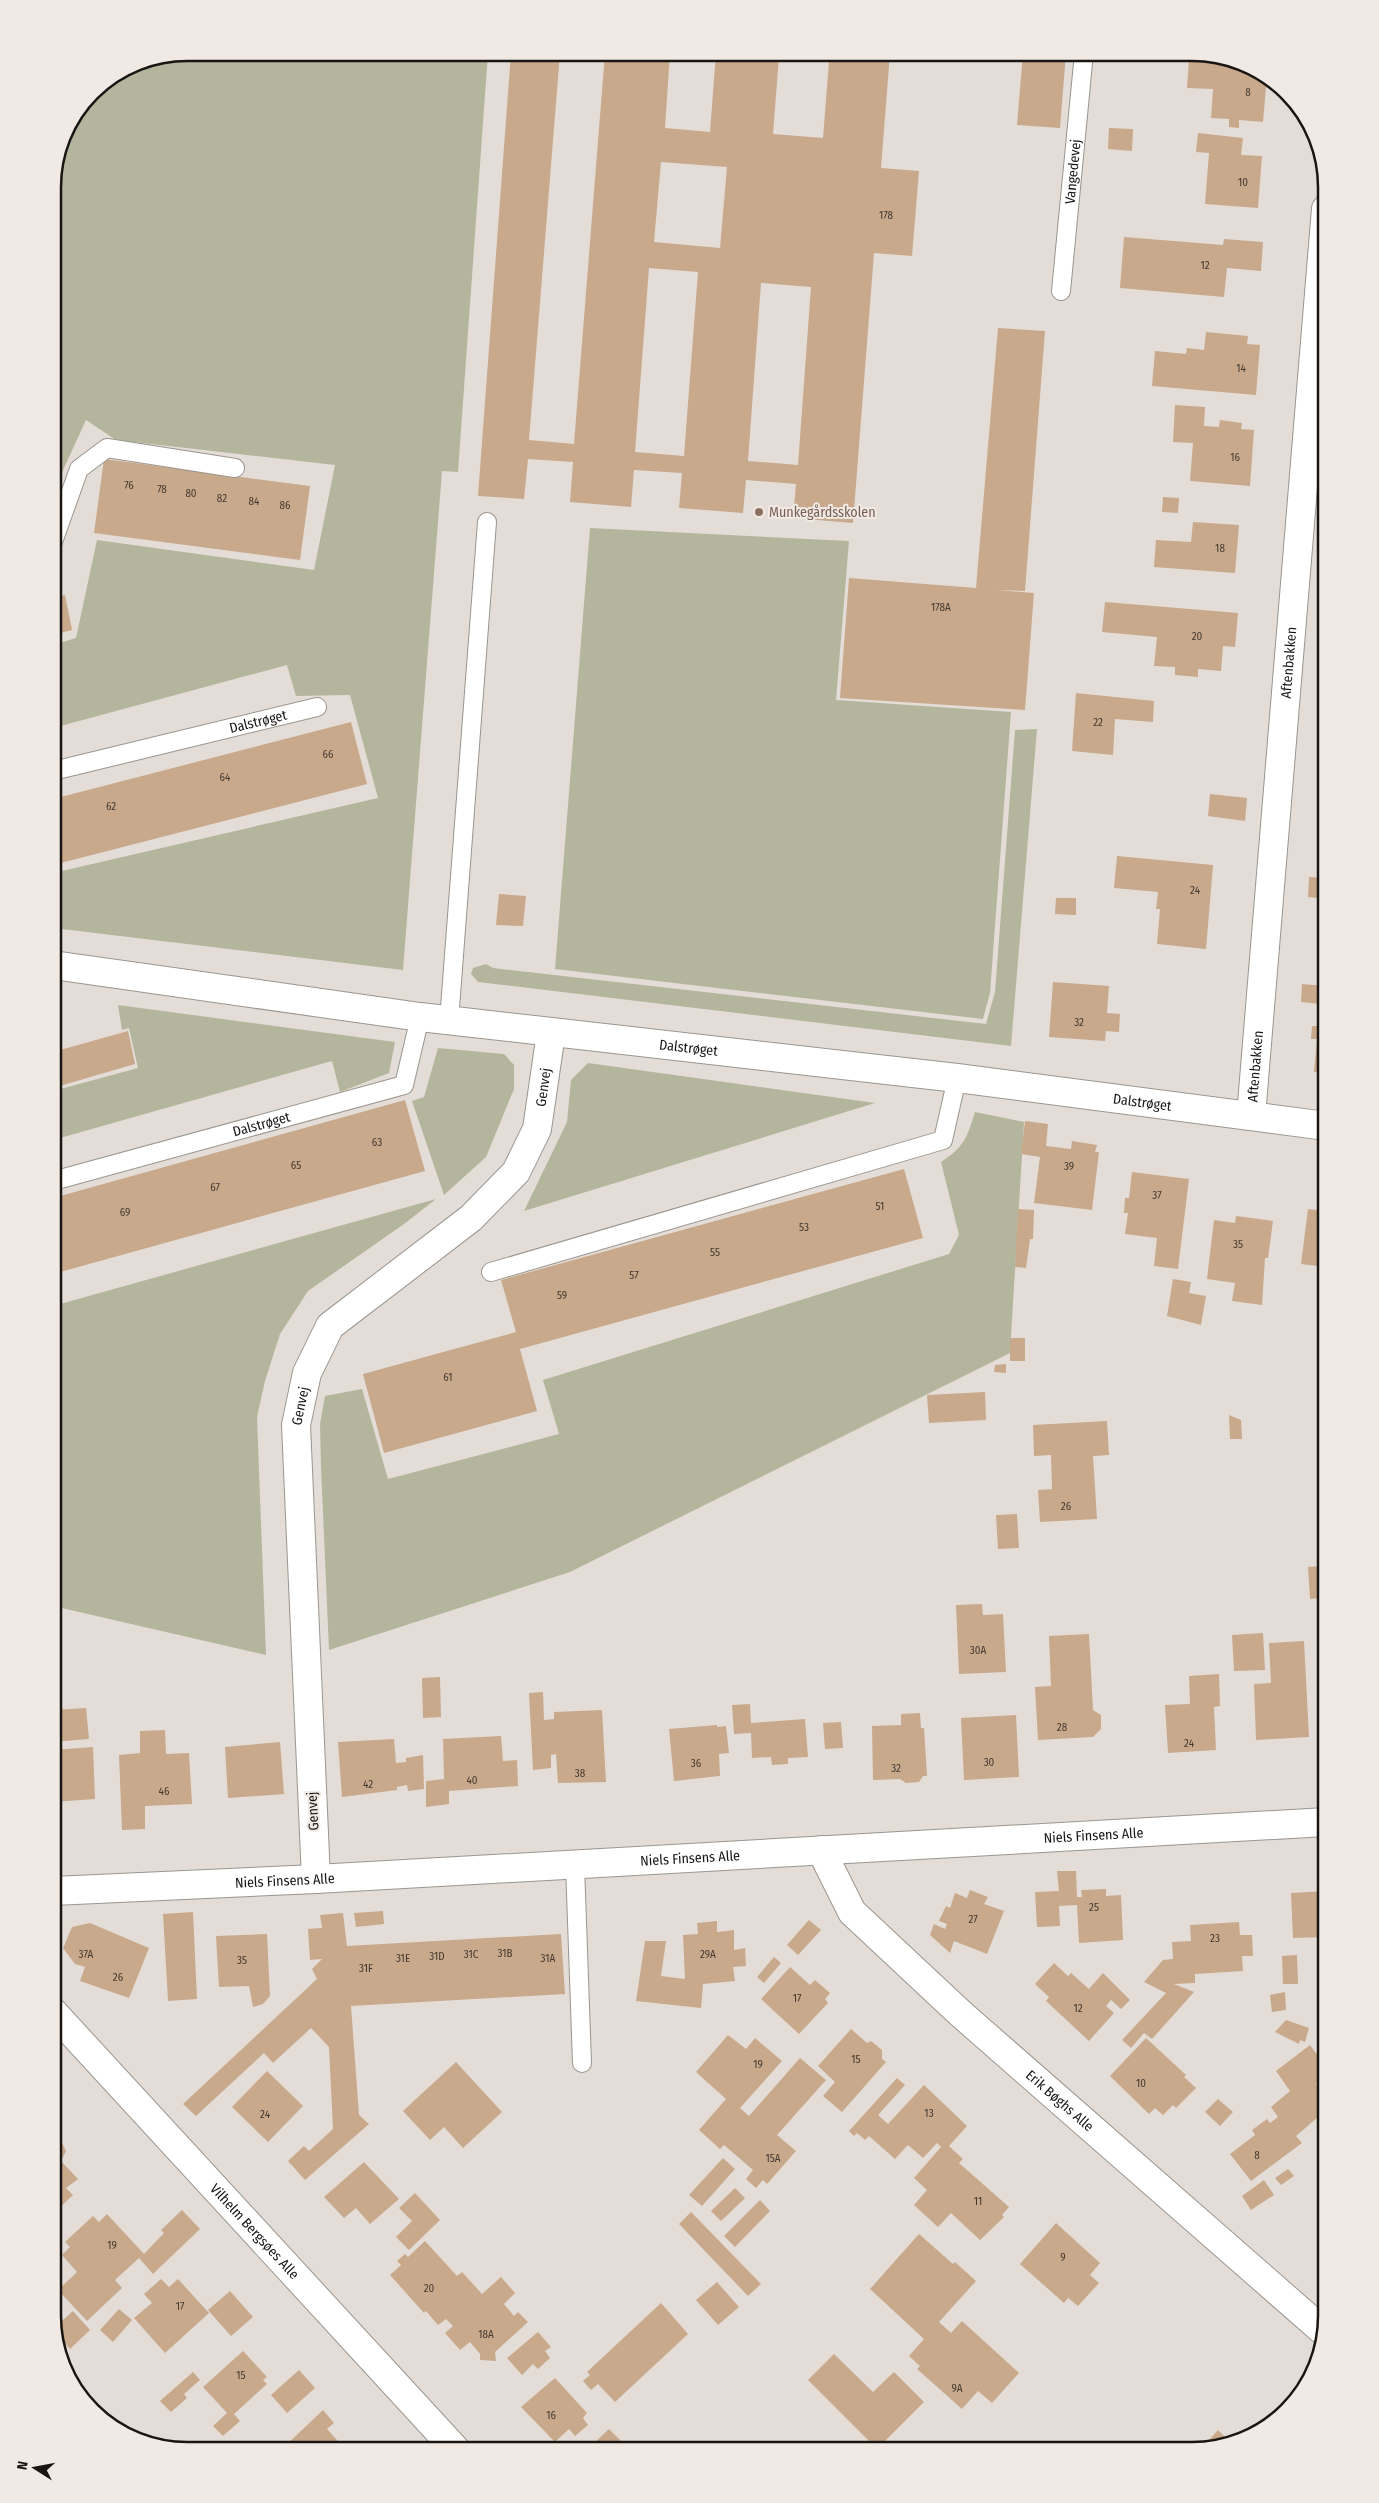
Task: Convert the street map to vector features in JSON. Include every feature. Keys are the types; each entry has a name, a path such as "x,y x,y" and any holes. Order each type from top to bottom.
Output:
{"street":[{"name":"Aftenbakken","path":"1252,1116 1318,307"},
{"name":"Dalstrøget","path":"62,966 449,1021 957,1078 1318,1125"},
{"name":"Genvej","path":"316,1879 296,1425 307,1373 330,1326 470,1218 516,1172 537,1129 551,1033"},
{"name":"Niels Finsens Alle","path":"61,1891 575,1865 1318,1823"},
{"name":"Erik Bøghs Alle","path":"821,1850 852,1912 960,2013 1317,2326"},
{"name":"Vilhelm Bergsøes Alle","path":"61,2022 448,2441"}],"lane":[{"name":"Vangedevej","path":"1062,291 1083,62"},
{"path":"62,517 79,469 107,448 235,468"},
{"path":"449,1021 487,522"},
{"name":"Dalstrøget","path":"62,769 317,707"},
{"name":"Dalstrøget","path":"62,1179 404,1084 420,1017"},
{"path":"491,1272 943,1140 957,1078"},
{"path":"575,1865 582,2063"}],"green space":[{"path":"187,61 487,61 458,472 442,471 403,970 62,929 62,871 378,798 350,695 296,696 287,665 62,726 62,642 76,638 97,540 314,570 335,465 116,440 86,420 62,473 62,170 66,154 74,131 87,110 110,87 131,74 170,62"},
{"path":"590,528 849,541 836,700 1011,712 990,993 983,1019 555,969"},
{"path":"1037,729 1011,1046 478,982 471,974 473,968 486,964 493,968 986,1024 995,992 1015,730"},
{"path":"118,1005 395,1042 389,1073 340,1092 332,1061 62,1138 62,1089 138,1068 129,1028 122,1030"},
{"path":"438,1048 504,1054 514,1065 514,1089 486,1157 444,1195 412,1101 424,1097"},
{"path":"588,1063 875,1103 524,1211 567,1122 571,1080"},
{"path":"975,1112 1024,1122 1010,1353 570,1572 329,1650 320,1424 325,1396 362,1389 388,1479 559,1434 543,1380 949,1254 959,1235 941,1162 955,1152 964,1141"},
{"path":"436,1199 404,1224 308,1291 280,1334 265,1381 257,1417 266,1655 61,1608 61,1304"}],"building":[{"path":"510,61 559,61 529,440 574,444 604,61 669,61 665,128 710,132 715,62 779,62 773,134 823,138 829,62 889,62 881,168 919,171 912,256 874,253 853,523 793,518 796,484 746,480 743,513 679,508 682,473 634,470 631,507 570,502 573,462 528,459 524,499 478,496","holes":["661,162 727,167 720,248 654,242","649,268 698,272 684,456 635,452","761,283 811,287 798,465 748,461"]},
{"path":"1022,62 1065,62 1060,128 1017,125"},
{"path":"1189,62 1217,64 1248,74 1266,85 1263,122 1239,120 1239,128 1229,127 1229,119 1211,118 1213,89 1187,88"},
{"path":"1109,128 1133,129 1132,151 1108,149"},
{"path":"1198,133 1243,138 1241,155 1262,156 1258,208 1205,204 1209,153 1196,152"},
{"path":"1124,237 1223,245 1224,239 1263,242 1261,271 1227,268 1224,297 1120,288"},
{"path":"998,328 1045,331 1025,591 995,590 1034,593 1025,710 840,698 849,578 976,588"},
{"path":"1206,332 1248,336 1247,344 1260,345 1256,395 1152,386 1155,351 1186,354 1187,348 1204,350"},
{"path":"1175,405 1205,407 1204,426 1219,427 1220,420 1242,423 1241,429 1254,430 1250,486 1190,481 1193,443 1173,442"},
{"path":"104,459 310,486 300,560 94,533"},
{"path":"1163,497 1179,498 1178,513 1162,512"},
{"path":"1193,522 1239,525 1235,573 1154,567 1156,540 1191,542"},
{"path":"65,595 72,630 62,633 62,596"},
{"path":"1105,602 1238,613 1235,647 1223,646 1221,671 1198,669 1198,677 1175,675 1175,667 1154,666 1157,637 1102,632"},
{"path":"1076,693 1154,701 1153,722 1115,719 1113,755 1072,751"},
{"path":"351,722 367,784 62,863 62,797"},
{"path":"1210,794 1247,798 1245,821 1208,816"},
{"path":"1117,856 1213,865 1206,949 1157,944 1160,909 1156,909 1158,892 1114,888"},
{"path":"1309,877 1318,878 1318,898 1308,897"},
{"path":"499,894 526,896 523,926 496,925"},
{"path":"1056,898 1076,898 1076,915 1055,914"},
{"path":"1053,982 1109,986 1107,1013 1120,1014 1119,1032 1106,1031 1105,1041 1049,1037"},
{"path":"1302,984 1318,985 1318,1004 1301,1002"},
{"path":"1312,1026 1318,1026 1318,1072 1314,1072 1317,1039 1311,1039"},
{"path":"128,1031 135,1064 62,1085 62,1050"},
{"path":"405,1100 425,1171 61,1272 62,1196"},
{"path":"1025,1121 1048,1124 1046,1146 1071,1149 1072,1141 1097,1145 1095,1152 1099,1152 1092,1210 1034,1203 1040,1157 1021,1154"},
{"path":"904,1169 923,1238 520,1349 537,1411 384,1453 363,1374 516,1332 501,1280"},
{"path":"1132,1172 1189,1179 1178,1269 1154,1266 1157,1238 1125,1234 1128,1213 1124,1213 1125,1198 1129,1198"},
{"path":"1018,1209 1034,1210 1033,1239 1030,1239 1026,1268 1015,1267"},
{"path":"1308,1209 1318,1210 1318,1266 1301,1264"},
{"path":"1236,1216 1273,1221 1268,1258 1265,1258 1262,1305 1232,1301 1235,1283 1207,1279 1214,1220 1235,1223"},
{"path":"1173,1279 1191,1282 1189,1293 1206,1296 1201,1325 1167,1316"},
{"path":"1010,1338 1025,1338 1025,1361 1010,1361"},
{"path":"1006,1364 1006,1373 994,1372 995,1365"},
{"path":"985,1392 986,1420 929,1423 927,1395"},
{"path":"1229,1415 1241,1420 1242,1439 1230,1439"},
{"path":"1107,1421 1109,1455 1093,1456 1097,1519 1040,1522 1038,1490 1052,1489 1051,1455 1034,1456 1033,1425"},
{"path":"1017,1514 1019,1548 998,1549 996,1515"},
{"path":"1318,1566 1318,1598 1310,1599 1308,1567"},
{"path":"982,1604 983,1615 1003,1614 1006,1672 959,1674 956,1605"},
{"path":"1263,1633 1265,1670 1234,1671 1232,1635"},
{"path":"1089,1634 1093,1710 1101,1715 1101,1729 1093,1737 1038,1740 1035,1687 1051,1686 1049,1636"},
{"path":"1304,1641 1309,1737 1256,1740 1254,1684 1271,1683 1269,1643"},
{"path":"1219,1674 1220,1706 1214,1707 1216,1750 1168,1753 1165,1705 1190,1704 1189,1676"},
{"path":"440,1677 441,1717 423,1718 422,1678"},
{"path":"543,1692 544,1720 554,1719 554,1712 602,1710 606,1782 558,1783 556,1754 551,1755 551,1768 533,1770 529,1693"},
{"path":"750,1704 751,1723 805,1719 808,1757 788,1758 788,1764 772,1765 771,1757 752,1758 751,1733 734,1734 732,1705"},
{"path":"86,1708 89,1739 61,1741 61,1709"},
{"path":"920,1713 921,1728 924,1728 927,1776 923,1776 919,1782 906,1783 900,1779 873,1780 872,1726 901,1725 901,1714"},
{"path":"1016,1715 1019,1777 964,1780 961,1718"},
{"path":"841,1722 843,1748 825,1749 823,1723"},
{"path":"717,1725 717,1727 726,1726 729,1753 719,1754 720,1776 674,1781 669,1729"},
{"path":"165,1730 166,1754 189,1753 192,1804 145,1806 145,1829 122,1830 119,1755 140,1753 140,1731"},
{"path":"501,1736 503,1761 517,1760 518,1786 449,1791 449,1804 426,1807 426,1781 444,1779 443,1739"},
{"path":"394,1739 396,1763 406,1762 406,1758 423,1755 424,1789 408,1791 407,1785 397,1787 397,1790 342,1797 338,1742"},
{"path":"280,1742 284,1794 228,1798 225,1747"},
{"path":"93,1747 95,1799 61,1801 61,1749"},
{"path":"1057,1871 1076,1871 1077,1897 1082,1897 1081,1890 1106,1889 1106,1896 1121,1895 1123,1940 1079,1943 1077,1905 1059,1906 1060,1926 1037,1927 1035,1892 1059,1891"},
{"path":"970,1890 988,1897 984,1904 1004,1911 987,1954 954,1941 950,1953 930,1935 934,1924 945,1929 947,1924 939,1921 946,1906 950,1908 955,1893 967,1898"},
{"path":"1318,1891 1318,1937 1293,1938 1291,1893"},
{"path":"383,1911 384,1924 356,1927 354,1913"},
{"path":"193,1912 197,1999 168,2001 163,1914"},
{"path":"343,1913 347,1946 561,1934 565,1994 351,2006 359,2115 369,2124 305,2180 288,2161 304,2146 309,2151 333,2129 329,2047 311,2028 273,2063 264,2053 196,2116 183,2104 317,1979 312,1969 322,1959 310,1960 308,1929 322,1928 320,1915"},
{"path":"809,1920 821,1930 798,1955 787,1945"},
{"path":"717,1921 717,1932 734,1930 734,1950 745,1948 746,1966 733,1967 735,1981 703,1984 701,2008 636,2001 645,1941 666,1941 661,1976 685,1979 683,1935 698,1934 697,1923"},
{"path":"1239,1922 1240,1935 1252,1935 1253,1956 1242,1956 1243,1971 1195,1974 1195,1983 1174,1984 1194,1992 1152,2039 1144,2033 1131,2048 1122,2040 1166,1993 1144,1982 1163,1960 1173,1959 1172,1942 1191,1941 1190,1925"},
{"path":"90,1923 149,1948 129,1998 80,1981 85,1967 75,1964 63,1948 72,1927"},
{"path":"267,1934 270,1996 263,2004 253,2007 249,1986 219,1987 216,1936"},
{"path":"1297,1955 1298,1984 1283,1984 1282,1956"},
{"path":"774,1957 781,1963 764,1983 757,1977"},
{"path":"1054,1963 1068,1976 1071,1973 1089,1989 1103,1973 1130,2000 1121,2009 1111,2000 1106,2006 1114,2013 1089,2041 1046,2001 1049,1997 1035,1984"},
{"path":"790,1967 810,1985 815,1980 830,1993 825,1999 828,2003 799,2034 761,1999"},
{"path":"1285,1992 1286,2010 1272,2012 1270,1995"},
{"path":"1286,2020 1309,2028 1305,2042 1300,2040 1299,2044 1275,2032"},
{"path":"851,2029 867,2043 871,2041 882,2050 882,2059 886,2062 842,2112 823,2096 835,2082 818,2066"},
{"path":"728,2035 746,2049 755,2038 782,2061 740,2108 749,2116 800,2058 826,2080 777,2135 796,2151 767,2184 763,2180 756,2188 746,2179 753,2170 724,2145 720,2149 699,2130 726,2099 696,2072"},
{"path":"1146,2038 1186,2075 1184,2077 1196,2088 1176,2108 1173,2105 1163,2115 1155,2108 1149,2114 1110,2076"},
{"path":"1310,2045 1318,2056 1318,2082 1316,2084 1318,2087 1318,2117 1296,2136 1302,2143 1251,2181 1230,2154 1255,2135 1252,2130 1267,2119 1270,2123 1278,2117 1271,2107 1290,2091 1276,2071"},
{"path":"456,2062 502,2112 463,2148 444,2127 430,2140 403,2111"},
{"path":"267,2071 303,2106 268,2142 232,2107"},
{"path":"897,2078 905,2085 878,2115 888,2124 924,2085 967,2126 949,2146 963,2159 959,2163 1009,2207 1002,2215 1004,2217 980,2240 951,2213 938,2227 914,2205 927,2190 914,2178 941,2147 937,2143 923,2158 908,2145 895,2159 869,2136 865,2140 857,2133 854,2136 849,2131"},
{"path":"1218,2099 1233,2112 1220,2126 1205,2112"},
{"path":"61,2143 66,2151 61,2161"},
{"path":"723,2158 735,2169 702,2206 689,2195"},
{"path":"61,2161 78,2179 66,2188 73,2195 61,2206"},
{"path":"364,2162 399,2199 370,2224 356,2208 344,2218 324,2197"},
{"path":"1288,2169 1294,2176 1281,2185 1275,2178"},
{"path":"1264,2180 1274,2195 1251,2210 1242,2196"},
{"path":"735,2188 745,2198 721,2221 711,2211"},
{"path":"415,2193 440,2220 409,2250 396,2237 412,2221 399,2208"},
{"path":"760,2200 770,2211 735,2247 724,2236"},
{"path":"182,2210 200,2229 153,2274 139,2258 115,2280 122,2288 87,2321 61,2293 61,2287 77,2272 62,2255 70,2247 65,2242 93,2216 99,2222 107,2214 144,2254 164,2233 161,2230"},
{"path":"691,2212 761,2284 748,2296 679,2224"},
{"path":"1056,2223 1100,2263 1090,2275 1099,2283 1078,2306 1068,2298 1064,2303 1020,2264"},
{"path":"919,2234 953,2264 955,2262 976,2281 939,2322 951,2333 962,2321 1019,2373 992,2403 978,2391 962,2409 917,2369 920,2366 909,2356 924,2339 870,2289"},
{"path":"425,2241 457,2276 462,2272 482,2294 501,2277 515,2293 504,2304 514,2316 518,2312 528,2322 495,2352 496,2361 480,2360 480,2354 470,2342 460,2350 445,2333 453,2326 446,2319 438,2325 426,2311 424,2313 390,2275 401,2265 397,2261 405,2254 408,2257"},
{"path":"161,2279 169,2287 178,2279 209,2313 165,2353 134,2318 152,2303 144,2294"},
{"path":"717,2282 739,2307 718,2325 696,2300"},
{"path":"230,2291 253,2317 231,2336 208,2310"},
{"path":"661,2303 688,2334 615,2402 598,2384 591,2390 583,2381 590,2375 587,2372"},
{"path":"119,2309 132,2320 113,2342 100,2330"},
{"path":"73,2311 90,2330 70,2349 64,2343 62,2321"},
{"path":"538,2332 551,2347 545,2351 550,2358 538,2369 533,2364 522,2375 507,2358"},
{"path":"243,2351 267,2377 263,2380 267,2384 234,2414 240,2421 223,2436 213,2426 227,2413 203,2387"},
{"path":"834,2354 873,2392 894,2372 924,2402 884,2442 870,2442 808,2380"},
{"path":"299,2370 315,2388 287,2413 271,2395"},
{"path":"193,2372 200,2380 184,2394 187,2398 171,2412 160,2401"},
{"path":"555,2378 587,2413 583,2418 588,2425 575,2436 569,2429 554,2441 521,2407"},
{"path":"323,2410 334,2423 327,2429 338,2441 290,2441"},
{"path":"609,2429 621,2441 596,2441"},
{"path":"1218,2430 1225,2437 1217,2439 1209,2440"}],"place":[{"name":"Munkegårdsskolen","path":"759,512"}]}
